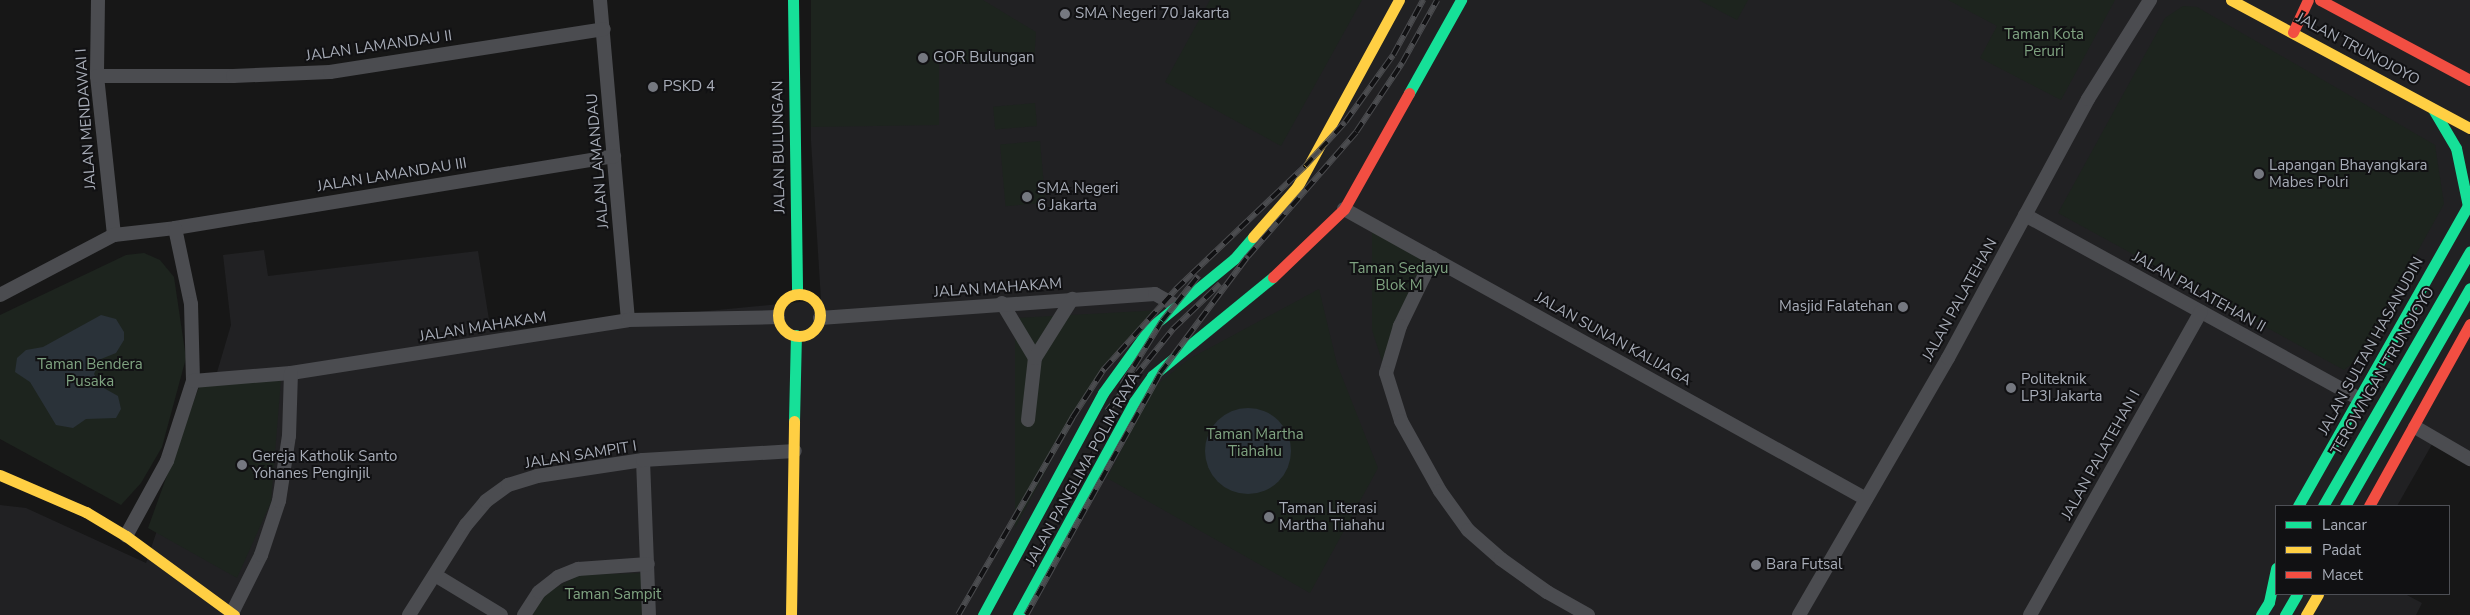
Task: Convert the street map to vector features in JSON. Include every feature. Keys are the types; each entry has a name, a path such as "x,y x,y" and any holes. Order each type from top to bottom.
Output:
{"main road":[{"name":"JALAN BULUNGAN","path":"793,0 797,294"},
{"name":"JALAN PANGLIMA POLIM RAYA","path":"983,615 1103,393 1150,328 1175,305 1234,259 1296,188 1399,0"},
{"name":"JALAN PANGLIMA POLIM RAYA","path":"1018,615 1134,402 1152,376 1287,266 1344,209 1461,0"},
{"name":"JALAN TRUNOJOYO","path":"2231,0 2470,128"},
{"path":"2293,32 2308,0"},
{"name":"JALAN TRUNOJOYO","path":"2320,0 2470,80"},
{"path":"2456,72 2470,74"},
{"path":"2430,105 2456,148 2469,204"},
{"name":"JALAN SULTAN HASANUDIN","path":"2299,505 2469,204"},
{"name":"TEROWNGAN TRUNOJOYO","path":"2324,505 2470,251"},
{"path":"2345,505 2470,288"},
{"path":"797,294 814,300 820,318 811,332 796,335 787,332 778,317 783,302 797,294"},
{"path":"2370,505 2415,427 2470,324"},
{"path":"791,615 796,335"},
{"path":"0,476 86,512 126,536 232,615"},
{"path":"2269,602 2275,573"},
{"path":"2261,615 2275,590"},
{"path":"2286,613 2296,595"},
{"path":"2306,615 2317,595"}],"street":[{"name":"JALAN MENDAWAI I","path":"98,0 96,76 114,235"},
{"name":"JALAN LAMANDAU","path":"600,0 628,320"},
{"name":"JALAN PALATEHAN","path":"1799,615 1866,499 2088,100 2150,0"},
{"name":"JALAN LAMANDAU II","path":"96,76 233,76 330,72 604,29"},
{"name":"JALAN LAMANDAU III","path":"174,228 614,156"},
{"name":"JALAN SUNAN KALIJAGA","path":"1344,209 1866,499"},
{"name":"JALAN PALATEHAN II","path":"2025,215 2358,398"},
{"path":"0,295 114,235 174,228 191,304 193,381 167,461 126,536"},
{"path":"1433,258 1400,326 1386,373 1401,421 1440,491 1468,530 1501,559 1547,592 1588,615"},
{"path":"0,283 15,287"},
{"name":"JALAN MAHAKAM","path":"820,318 1002,303 1155,294 1175,305"},
{"path":"1028,420 1035,358 1072,299"},
{"path":"1002,303 1035,358"},
{"name":"JALAN PALATEHAN I","path":"2030,615 2201,312"},
{"name":"JALAN MAHAKAM","path":"193,381 292,373 628,320 778,317"},
{"path":"232,615 261,555 279,501 289,436 292,373"},
{"path":"2415,427 2470,459"},
{"name":"JALAN SAMPIT I","path":"409,615 466,525 486,501 508,485 537,476 643,460 795,451"},
{"path":"643,460 649,615"},
{"path":"524,615 539,592 558,577 578,569 648,564"},
{"path":"435,575 501,615"}],"shaded area":[{"path":"811,0 2470,0 2470,460 2435,439 2398,505 2275,505 2275,595 2407,595 2422,603 2416,615 0,615 0,505 26,508 146,563 170,492 207,406 231,325 223,255 264,250 268,276 478,251 491,332 821,300 811,141"},
{"path":"101,315 116,319 124,332 124,340 116,353 101,359 94,374 102,387 118,396 121,409 116,418 86,419 73,428 56,425 30,382 15,372 17,358 26,350 43,347"},
{"path":"1248,408 1265,411 1279,420 1288,434 1291,451 1288,468 1279,482 1265,491 1248,494 1231,491 1217,482 1208,468 1205,451 1208,434 1217,420 1231,411"}],"green space":[{"name":"GOR Bulungan","path":"811,0 983,0 1036,32 1034,64 939,64 939,125 811,127"},
{"path":"1210,0 1362,0 1281,146 1165,82"},
{"path":"1699,0 1748,0 1737,20"},
{"name":"Taman Kota Peruri","path":"1948,0 2115,0 2061,100 1980,58 1997,26"},
{"name":"Lapangan Bhayangkara Mabes Polri","path":"2183,6 2197,7 2435,145 2444,204 2357,360 2344,370 2058,213 2165,18"},
{"path":"1035,103 1037,126 995,130 993,107"},
{"path":"1040,141 1045,203 1006,206 1000,144"},
{"name":"Taman Sedayu Blok M","path":"1372,229 1434,267 1384,367 1372,330"},
{"name":"Taman Bendera Pusaka","path":"144,253 160,260 174,277 186,358 162,447 141,483 121,505 0,439 0,315 126,255"},
{"name":"Taman Martha Tiahahu","path":"1319,289 1337,364 1378,468 1310,593 1107,478 1154,387 1189,359"},
{"path":"1162,310 1128,338 1100,370 1015,528 1015,318"},
{"path":"281,379 271,502 237,578 148,528 200,384"},
{"name":"Taman Sampit","path":"642,573 643,615 533,615 543,595 579,575"}],"railway":[{"path":"958,615 1072,418 1104,369 1176,289 1305,166 1345,122 1393,55 1423,0"},
{"path":"1026,615 1160,373 1248,256 1356,132 1402,63 1437,0"},
{"path":"1122,385 1162,321 1198,276"},
{"path":"1107,411 1173,329 1220,284"}],"traffic: fast":[{"path":"793,0 797,294"},
{"path":"1409,93 1461,0"},
{"path":"2433,109 2456,148 2468,206"},
{"path":"2299,505 2470,202"},
{"path":"983,615 1103,393 1150,328 1234,259 1253,237"},
{"path":"2324,505 2470,251"},
{"path":"1018,615 1134,402 1152,376 1273,277"},
{"path":"2346,505 2470,288"},
{"path":"794,421 796,335"},
{"path":"2261,615 2269,602 2275,573"},
{"path":"2285,615 2296,595"}],"traffic: slow":[{"path":"1253,237 1297,187 1399,0"},
{"path":"2231,0 2470,128"},
{"path":"799,294 814,300 820,315 814,330 799,336 784,330 778,315 784,300 799,294"},
{"path":"791,615 794,421"},
{"path":"0,475 86,512 126,536 234,615"},
{"path":"2306,615 2317,595"}],"traffic: jam":[{"path":"2293,32 2308,0"},
{"path":"2320,0 2470,80"},
{"path":"1273,277 1344,209 1409,93"},
{"path":"2370,505 2470,324"}],"place":[{"name":"SMA Negeri 70 Jakarta","path":"1065,14"},
{"name":"GOR Bulungan","path":"923,58"},
{"name":"PSKD 4","path":"653,87"},
{"name":"Lapangan Bhayangkara Mabes Polri","path":"2259,174"},
{"name":"SMA Negeri 6 Jakarta","path":"1027,197"},
{"name":"Masjid Falatehan","path":"1903,307"},
{"name":"Politeknik LP3I Jakarta","path":"2011,388"},
{"name":"Gereja Katholik Santo Yohanes Penginjil","path":"242,465"},
{"name":"Taman Literasi Martha Tiahahu","path":"1269,517"},
{"name":"Bara Futsal","path":"1756,565"}]}
